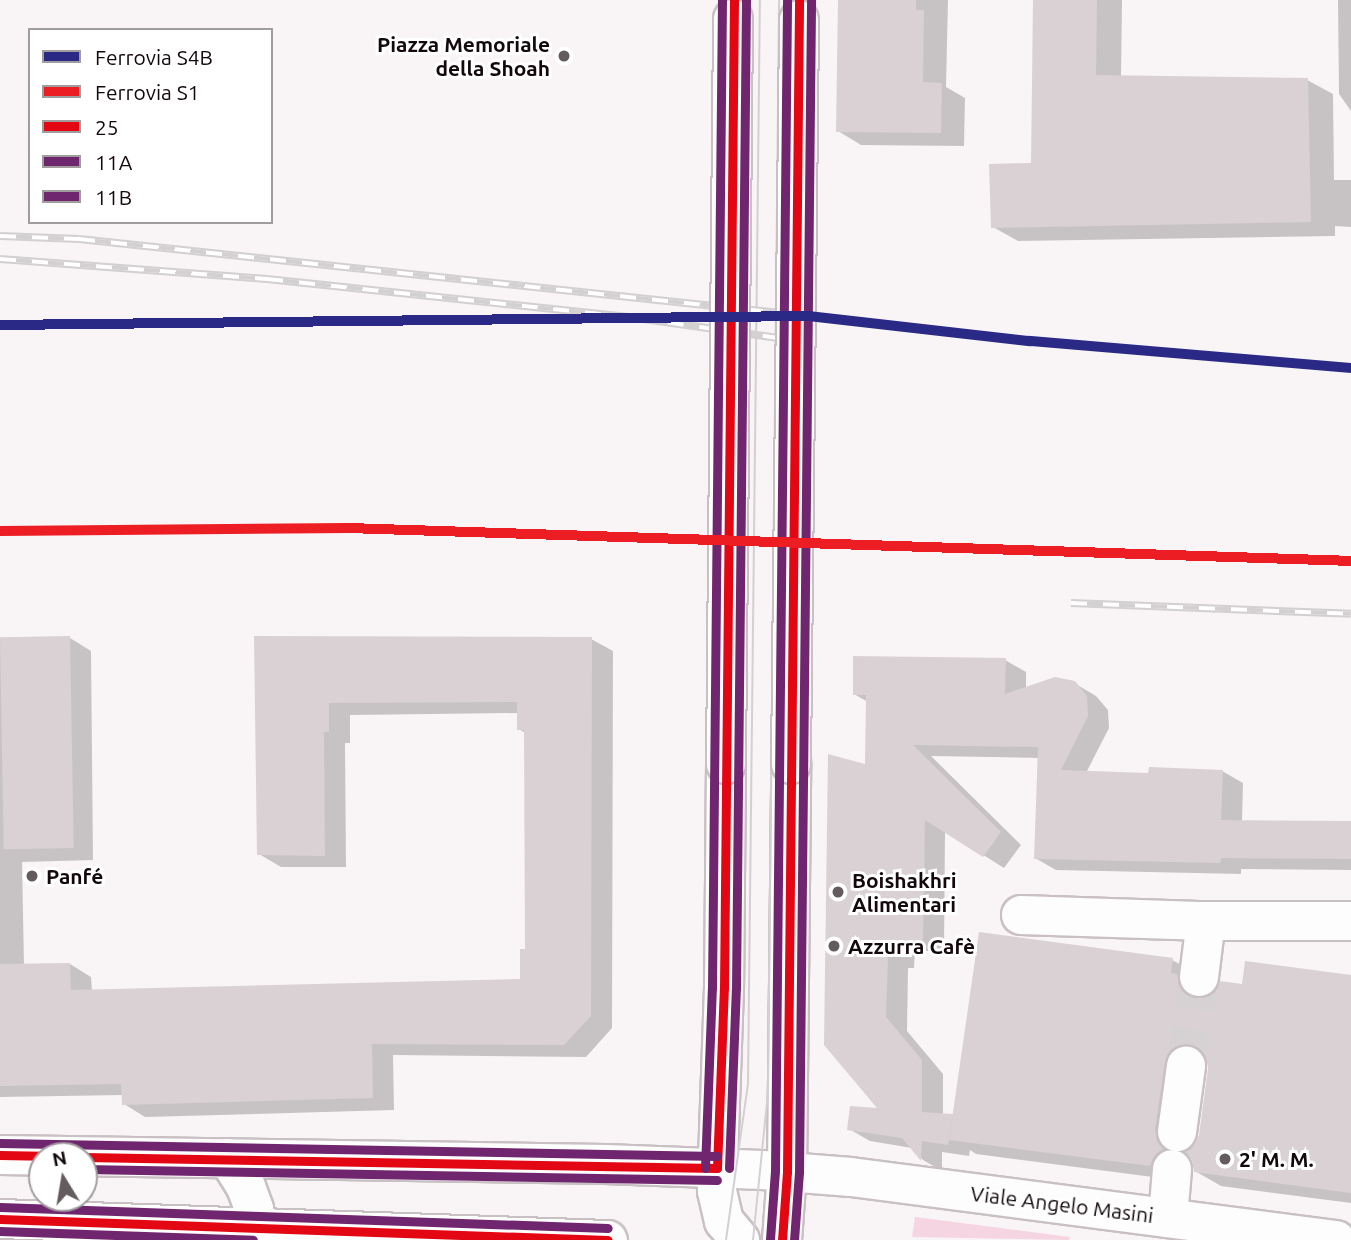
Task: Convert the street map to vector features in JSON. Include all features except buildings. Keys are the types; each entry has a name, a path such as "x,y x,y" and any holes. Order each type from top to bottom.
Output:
{"main road":[{"path":"733,10 724,988 717,1168 721,1213 729,1229 740,1240"},
{"path":"782,1240 787,1172 799,10"},
{"path":"1021,915 1206,921 1351,921"},
{"path":"1199,977 1206,921"},
{"path":"1168,1218 1186,1066"},
{"name":"Viale Angelo Masini","path":"0,1154 717,1168 787,1172 1336,1240"},
{"path":"228,1157 246,1187 258,1234"},
{"path":"0,1219 165,1233 608,1240"}],"shaded area":[{"path":"915,1217 1070,1237 1069,1240 912,1237"}],"tunnel":[{"path":"1186,1066 1199,977"}],"tram line":[{"path":"726,1240 748,1083 760,0"},
{"path":"753,1240 768,1093 779,0"}],"railway":[{"path":"0,236 79,239 809,316"},
{"path":"0,259 267,279 636,318 799,341"},
{"path":"1071,603 1351,614"}],"rail line":[{"name":"S4B","path":"0,325 809,316 1030,341 1351,368"},
{"name":"S1","path":"0,531 348,528 1351,561"}],"transit line":[{"name":"11B","path":"705,1168 712,988 722,0"},
{"name":"25","path":"717,1168 724,988 734,0"},
{"name":"11A","path":"729,1168 736,988 746,0"},
{"name":"11B","path":"770,1239 775,1171 787,0"},
{"name":"25","path":"782,1240 787,1172 799,0"},
{"name":"11A","path":"794,1240 799,1172 811,0"},
{"name":"11B","path":"0,1143 717,1156"},
{"name":"25","path":"0,1155 28,1156"},
{"name":"25","path":"98,1157 717,1168"},
{"name":"11A","path":"98,1169 717,1180"},
{"name":"11B","path":"0,1207 608,1228"},
{"name":"25","path":"0,1219 608,1240"},
{"name":"11A","path":"0,1231 253,1240"}],"place":[{"name":"Piazza Memoriale della Shoah","path":"564,56"},
{"name":"Panfé","path":"32,876"},
{"name":"Boishakhri Alimentari","path":"838,892"},
{"name":"Azzurra Cafè","path":"834,946"},
{"name":"2' M. M.","path":"1225,1159"}]}
